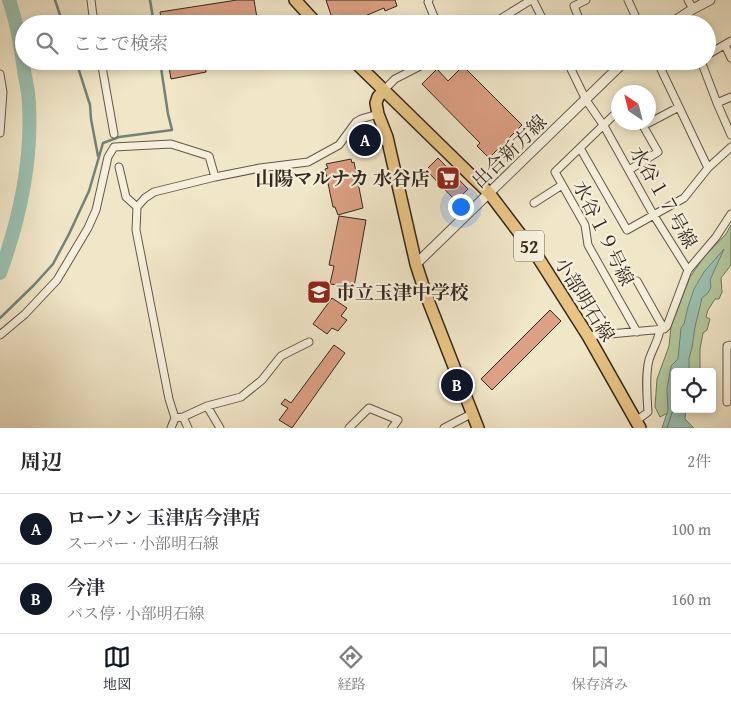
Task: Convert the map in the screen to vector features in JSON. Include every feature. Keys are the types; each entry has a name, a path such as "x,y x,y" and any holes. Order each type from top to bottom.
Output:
{"main road":[{"path":"295,0 309,15"},
{"name":"小部明石線","path":"363,70 489,193 540,259 588,336 638,425"},
{"path":"383,90 376,103 378,114 387,137 416,264 426,295 478,428"}],"street":[{"path":"91,0 93,15"},
{"path":"429,0 428,2 433,15"},
{"path":"507,15 532,0 541,15"},
{"path":"577,15 574,6 586,0"},
{"path":"628,0 635,15"},
{"path":"688,0 693,9"},
{"path":"684,15 710,0"},
{"path":"716,50 728,43 731,58"},
{"path":"102,70 114,134"},
{"path":"383,90 395,79 412,70"},
{"name":"水谷１７号線","path":"571,70 586,100 604,126 688,270"},
{"name":"出合新方線","path":"416,264 616,70"},
{"path":"661,70 708,168"},
{"path":"704,70 731,135"},
{"path":"0,74 2,92 0,133"},
{"path":"717,103 731,96"},
{"path":"656,118 679,107"},
{"path":"171,428 175,418 136,230 137,207 154,192 260,168 308,162 339,145 356,122 378,114"},
{"name":"水谷１９号線","path":"611,119 555,172 585,225 588,245 637,332"},
{"path":"629,170 658,152 645,130"},
{"path":"0,335 25,314 57,280 88,228 96,210 108,157 114,147 171,144 208,156 215,177"},
{"path":"580,148 627,230 684,198 708,168 731,147"},
{"path":"119,167 126,197 137,207"},
{"path":"534,202 562,184"},
{"path":"638,425 648,412 649,359 659,335 667,326 688,270 716,237 731,214"},
{"path":"637,281 662,330"},
{"path":"588,336 662,330"},
{"path":"175,418 183,417 207,406 241,397 262,380 281,356 309,342"},
{"path":"727,402 727,346 731,345"},
{"path":"207,406 220,428"},
{"path":"349,428 369,408 398,420 392,428"},
{"path":"444,428 473,413"},
{"path":"183,417 188,428"}],"shaded area":[{"path":"731,225 731,265 721,278 722,292 719,299 715,299 708,310 706,317 710,319 707,330 703,333 700,349 700,368 671,368 671,411 660,417 655,407 657,379 669,346 671,327 690,277 704,257 726,234"}],"water":[{"path":"724,249 710,280 711,287 702,298 689,358 689,368 671,368 671,413 686,413 685,419 694,428 662,428 668,410 667,389 671,366 678,359 681,328 684,324 694,289 704,272"}],"building":[{"path":"237,0 254,0 256,15 160,15 160,12"},
{"path":"326,0 395,0 397,6 385,11 384,8 367,15 331,15"},
{"path":"170,70 206,70 206,72 171,79"},
{"path":"436,70 448,81 459,70 467,70 522,125 489,158 477,146 480,143 422,84"},
{"path":"438,158 468,189 456,201 426,170"},
{"path":"351,159 352,163 354,162 363,208 338,215 335,207 333,207 325,169 328,168 326,164"},
{"path":"339,216 366,220 354,287 330,284 334,266 329,265"},
{"path":"332,298 347,308 341,316 347,320 338,331 332,328 327,334 313,324"},
{"path":"550,310 561,321 492,390 481,379"},
{"path":"334,345 345,353 292,428 279,420 288,408 281,404 285,399 291,403"}],"waterway":[{"path":"9,0 15,22"},
{"path":"55,0 60,15"},
{"path":"150,0 152,15"},
{"path":"0,273 13,233 26,169 29,101 24,70"},
{"path":"79,70 90,105 98,156"},
{"path":"0,318 53,264 89,191 103,143 119,137 172,130 161,70"}],"place":[{"name":"ローソン 玉津店今津店","path":"365,140"},
{"name":"山陽マルナカ 水谷店","path":"448,178"},
{"name":"市立玉津中学校","path":"319,292"},
{"name":"今津","path":"457,385"}]}
